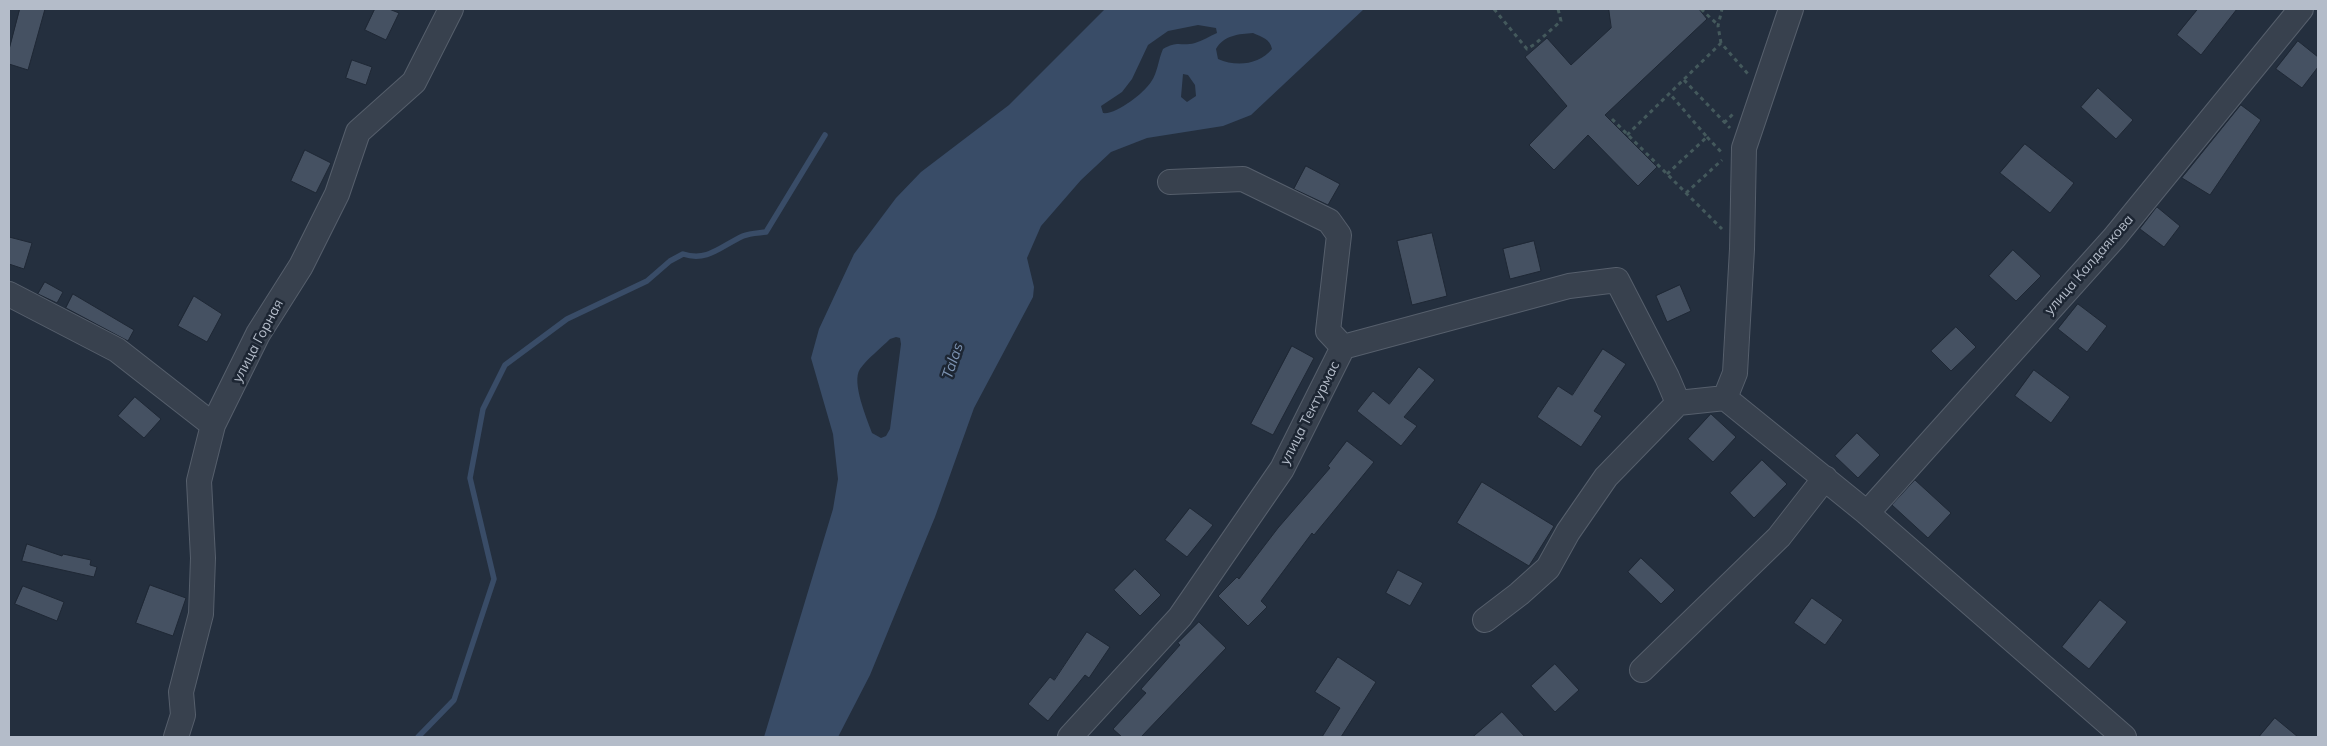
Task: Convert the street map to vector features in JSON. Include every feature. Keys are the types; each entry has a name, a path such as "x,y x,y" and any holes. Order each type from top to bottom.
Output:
{"street":[{"name":"улица Горная","path":"176,737 184,715 181,692 201,614 203,558 198,481 213,425 258,334 301,266 337,194 358,132 414,82 451,9"},
{"path":"1725,398 1735,372 1742,249 1744,148 1791,9"},
{"name":"улица Калдаякова","path":"1867,513 2114,238 2301,9"},
{"path":"1170,182 1243,179 1329,221 1339,234 1328,331 1343,347"},
{"name":"улица Тектурмас","path":"1070,737 1180,617 1282,469 1343,347 1569,286 1617,280 1667,377 1678,403"},
{"path":"9,294 117,350 213,425"},
{"path":"1485,620 1519,594 1548,568 1568,532 1606,478 1678,403 1725,398 1867,513 2124,737"},
{"path":"1642,670 1779,537 1825,478"}],"path":[{"path":"1494,9 1527,49 1561,21 1558,9"},
{"path":"1701,9 1718,26"},
{"path":"1722,9 1718,26 1722,43 1763,92"},
{"path":"1627,135 1722,43"},
{"path":"1684,80 1735,134"},
{"path":"1670,94 1726,156"},
{"path":"1612,119 1742,249"},
{"path":"1667,174 1707,137"},
{"path":"1686,193 1731,151"}],"water":[{"name":"Talas","path":"1105,9 1364,9 1251,115 1223,126 1147,138 1111,152 1081,180 1041,226 1027,258 1034,287 1033,297 974,408 935,517 870,675 838,737 764,737 833,509 838,479 833,434 811,358 819,329 854,254 896,198 921,172 1009,105","holes":["1198,25 1216,28 1217,33 1195,43 1176,44 1163,49 1155,74 1147,87 1122,107 1109,113 1103,113 1101,106 1122,92 1132,79 1148,45 1168,31","1253,33 1265,39 1272,49 1261,58 1247,63 1232,63 1218,59 1216,49 1219,44 1237,35","1183,74 1188,75 1195,85 1196,96 1187,102 1181,97","900,338 901,344 890,429 886,436 881,438 872,433 857,383 860,369 890,339"]}],"building":[{"path":"20,9 45,9 28,70 9,64 9,50"},
{"path":"375,9 389,9 399,13 386,40 365,30"},
{"path":"1609,9 1699,9 1707,19 1605,115 1657,167 1638,186 1588,135 1554,170 1529,145 1567,106 1525,57 1547,38 1571,65 1611,28"},
{"path":"2198,9 2237,9 2201,55 2177,35"},
{"path":"2298,41 2318,57 2318,67 2302,88 2276,69"},
{"path":"352,60 372,67 366,85 346,78"},
{"path":"2098,88 2133,120 2116,139 2081,107"},
{"path":"2241,105 2261,120 2210,195 2182,178"},
{"path":"2025,144 2074,183 2050,213 2000,173"},
{"path":"305,150 331,163 316,193 291,181"},
{"path":"1306,166 1340,184 1328,205 1294,189"},
{"path":"2157,207 2180,226 2164,247 2140,229"},
{"path":"1432,233 1447,296 1412,305 1397,241"},
{"path":"9,237 32,243 24,269 9,264"},
{"path":"1534,241 1541,271 1510,279 1503,249"},
{"path":"2013,250 2041,276 2016,301 1989,276"},
{"path":"45,282 63,292 57,303 38,294"},
{"path":"1680,285 1691,311 1667,322 1656,296"},
{"path":"73,294 134,330 128,341 66,308"},
{"path":"194,296 222,314 207,342 178,326"},
{"path":"2078,304 2107,326 2087,352 2058,329"},
{"path":"1956,327 1976,347 1951,371 1931,351"},
{"path":"1292,346 1314,358 1273,435 1251,424"},
{"path":"1603,349 1626,364 1594,411 1602,416 1581,447 1537,417 1558,386 1572,395"},
{"path":"1419,367 1435,380 1404,417 1417,426 1401,446 1357,411 1373,391 1389,404"},
{"path":"2034,370 2070,397 2051,423 2015,396"},
{"path":"135,397 161,419 144,438 118,416"},
{"path":"1711,414 1736,437 1713,462 1688,439"},
{"path":"1857,433 1880,455 1858,478 1835,456"},
{"path":"1347,441 1374,462 1314,535 1312,533 1261,601 1267,607 1248,626 1218,596 1237,577 1239,579 1278,528 1330,468 1328,466"},
{"path":"1762,460 1787,484 1754,518 1730,493"},
{"path":"1915,480 1951,513 1928,538 1892,505"},
{"path":"1482,482 1554,526 1529,566 1457,523"},
{"path":"1190,508 1213,525 1187,557 1165,540"},
{"path":"27,544 62,556 63,554 91,560 90,565 97,567 94,577 22,561"},
{"path":"1641,558 1675,590 1661,604 1628,572"},
{"path":"1135,569 1161,595 1140,616 1114,590"},
{"path":"1398,570 1423,583 1410,606 1386,593"},
{"path":"150,585 186,598 173,636 136,623"},
{"path":"23,586 64,602 57,621 15,604"},
{"path":"1812,598 1843,620 1825,645 1794,623"},
{"path":"2100,600 2127,622 2089,669 2062,647"},
{"path":"1199,622 1226,648 1141,737 1122,737 1113,729 1146,693 1141,689 1180,645 1178,643"},
{"path":"1087,632 1110,647 1089,678 1085,675 1048,721 1028,704 1050,677 1054,680"},
{"path":"1338,657 1376,682 1341,737 1322,737 1340,708 1315,692"},
{"path":"1555,664 1579,690 1555,712 1531,686"},
{"path":"1502,712 1525,737 1473,737"},
{"path":"2275,718 2298,737 2259,737"}],"waterway":[{"path":"418,737 454,700 494,579 470,478 483,409 505,365 567,319 647,281 670,261 683,254 700,256 714,252 743,236 766,232 825,135"}]}
